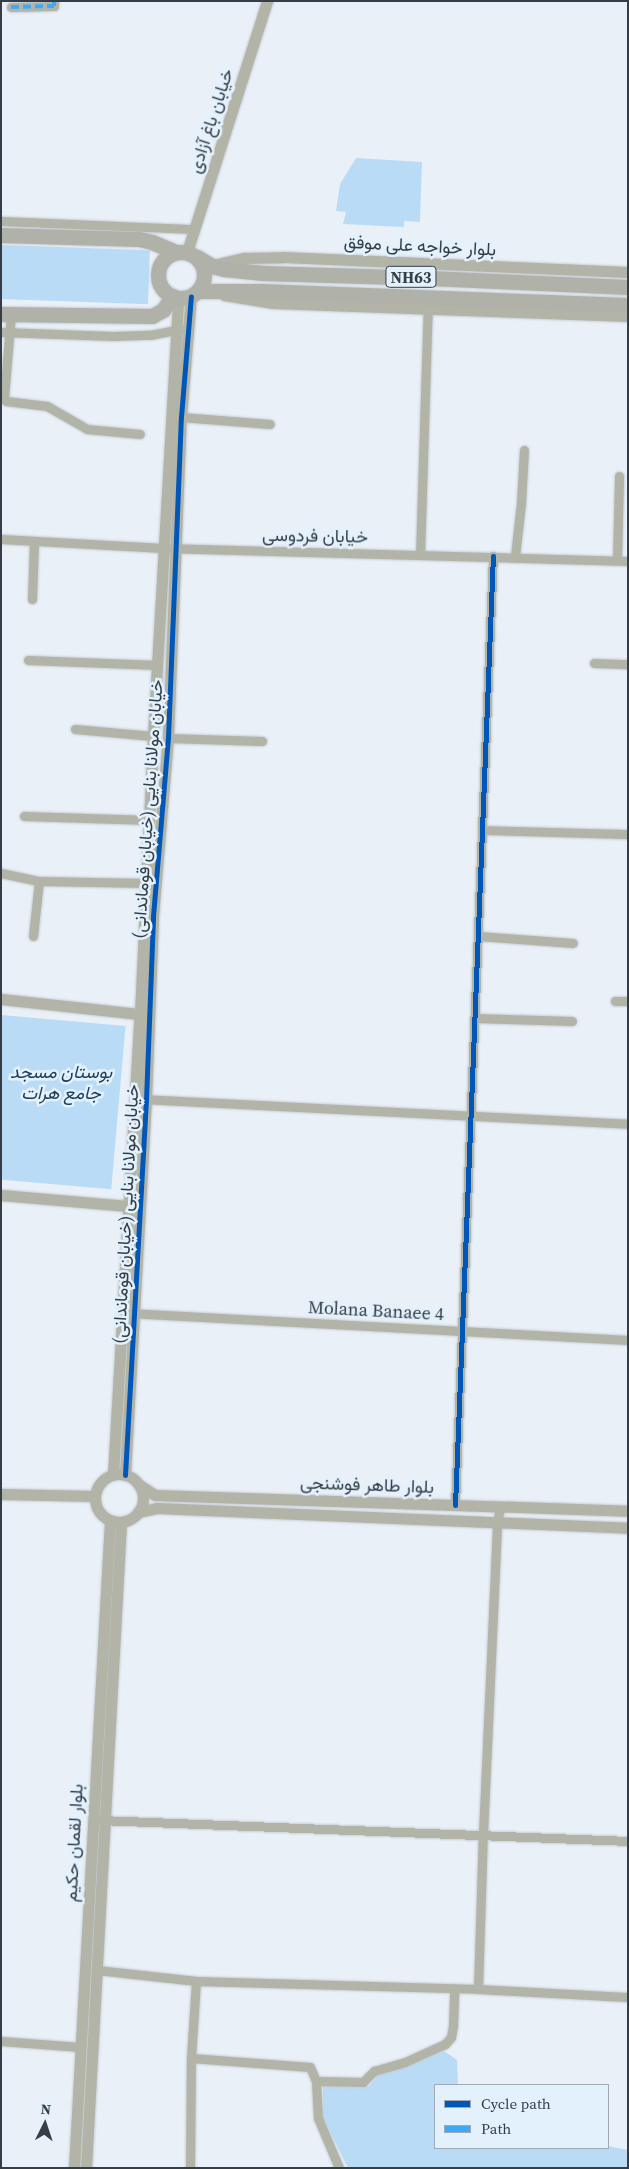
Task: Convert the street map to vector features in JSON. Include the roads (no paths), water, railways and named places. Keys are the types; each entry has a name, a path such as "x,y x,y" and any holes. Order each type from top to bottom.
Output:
{"highway":[{"name":"NH63","path":"1,235 139,239 187,254 212,266 236,271 263,273 430,278 624,279"},
{"path":"6,314 152,316 190,295 202,286 205,274 187,254 164,258 160,264 158,276 162,288 190,295"},
{"path":"624,279 625,309"},
{"name":"NH63","path":"190,295 261,291 428,303 625,309"}],"street":[{"path":"11,7 54,6 54,1"},
{"name":"خیابان باغ آزادی","path":"187,254 267,1"},
{"path":"1,221 195,230"},
{"name":"خیابان مولانا بنایی (خیابان قوماندانی)","path":"126,1475 129,1206 134,1097 145,1014 168,738 181,417 190,326 190,295"},
{"name":"خیابان مولانا بنایی (خیابان قوماندانی)","path":"113,1474 129,1313 146,1100 147,883 153,736 176,331 190,295"},
{"path":"420,555 428,303"},
{"path":"6,314 4,396 6,401 47,406 87,430 140,434"},
{"path":"6,332 114,336 150,335 176,331 190,326"},
{"path":"181,417 270,424"},
{"path":"514,556 522,503 524,450"},
{"path":"617,560 619,476"},
{"name":"خیابان فردوسی","path":"1,539 163,548 514,556 628,561"},
{"path":"32,599 34,541"},
{"path":"455,1505 493,556"},
{"path":"28,660 158,666"},
{"path":"594,663 628,664"},
{"path":"76,728 153,736"},
{"path":"168,738 262,741"},
{"path":"24,816 150,820"},
{"path":"482,830 628,834"},
{"path":"1,874 39,881 147,883"},
{"path":"33,936 39,881"},
{"path":"478,936 573,943"},
{"path":"1,999 145,1014"},
{"path":"615,1001 628,1001"},
{"path":"474,1018 572,1020"},
{"path":"134,1097 146,1100 628,1124"},
{"path":"1,1196 129,1206"},
{"name":"Molana Banaee 4","path":"129,1313 628,1340"},
{"path":"113,1474 126,1475 138,1484 142,1495 138,1512 134,1517 116,1521 98,1511 94,1496 100,1482 113,1474"},
{"name":"بلوار طاهر فوشنجی","path":"138,1484 155,1495 628,1511"},
{"path":"1,1494 94,1496"},
{"path":"478,1989 496,1524 500,1507"},
{"name":"بلوار طاهر فوشنجی","path":"138,1512 156,1508 496,1524 628,1528"},
{"name":"بلوار لقمان حکیم","path":"74,2168 80,2047 99,1820 116,1521"},
{"path":"99,1820 628,1841"},
{"name":"بلوار لقمان حکیم","path":"86,2168 97,1970 99,1820"},
{"path":"97,1970 196,1981 478,1989 628,1997"},
{"path":"190,2168 191,2058 196,1981"},
{"path":"316,2081 364,2082 374,2071 405,2062 445,2044 451,2037 453,2026 454,1989"},
{"path":"1,2041 80,2047"},
{"path":"191,2058 310,2067 316,2081 318,2118 339,2168"}],"park label":[{"name":"بوستان مسجد جامع هرات","path":"61,1083"}]}
